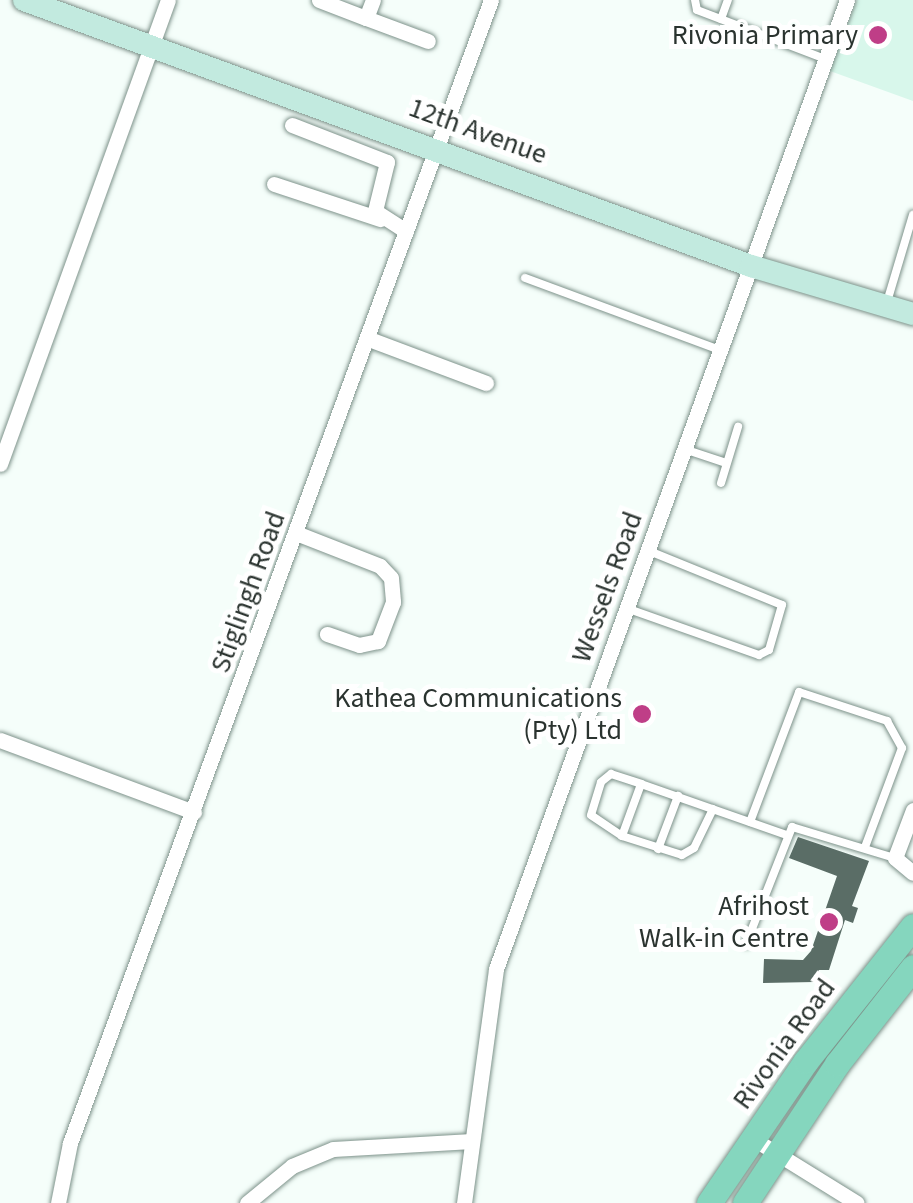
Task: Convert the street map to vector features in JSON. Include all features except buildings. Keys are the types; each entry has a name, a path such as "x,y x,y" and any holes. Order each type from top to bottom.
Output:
{"main road":[{"name":"12th Avenue","path":"24,0 436,146 751,266 913,314"},
{"name":"Rivonia Road","path":"709,1203 752,1138 913,926"},
{"name":"Rivonia Road","path":"745,1203 913,967"}],"street":[{"path":"0,464 168,0"},
{"path":"319,0 428,42"},
{"path":"366,18 373,0"},
{"name":"Stiglingh Road","path":"58,1203 70,1144 490,0"},
{"name":"Wessels Road","path":"464,1203 496,969 847,0"},
{"path":"292,125 388,162 376,211 380,219"},
{"path":"274,184 406,231"},
{"path":"369,338 486,383"},
{"path":"296,533 380,566 393,584 380,639 359,645 327,634"},
{"path":"0,740 194,812"},
{"path":"913,810 895,858 913,874"},
{"path":"752,1138 858,1203"},
{"path":"247,1203 292,1166 332,1149 472,1141"}],"lane":[{"path":"695,0 698,10 825,60"},
{"path":"720,19 728,0"},
{"path":"886,306 913,215"},
{"path":"899,261 913,266"},
{"path":"525,278 720,350"},
{"path":"721,483 738,426"},
{"path":"684,449 726,463"},
{"path":"626,608 759,655 769,650 784,611 776,601 647,550"},
{"path":"750,822 799,692 886,721 902,748 865,847"},
{"path":"713,809 692,851 658,849 622,836 592,819 601,782 611,774 678,796 787,835"},
{"path":"622,836 641,784"},
{"path":"658,849 678,796"},
{"path":"746,944 787,835 802,825 895,858"}],"shaded area":[{"name":"Rivonia Primary","path":"857,0 913,0 913,101 830,71"}],"place":[{"name":"Rivonia Primary","path":"878,35"},
{"name":"Kathea Communications (Pty) Ltd","path":"642,714"},
{"name":"Afrihost Walk-in Centre","path":"829,922"}]}
